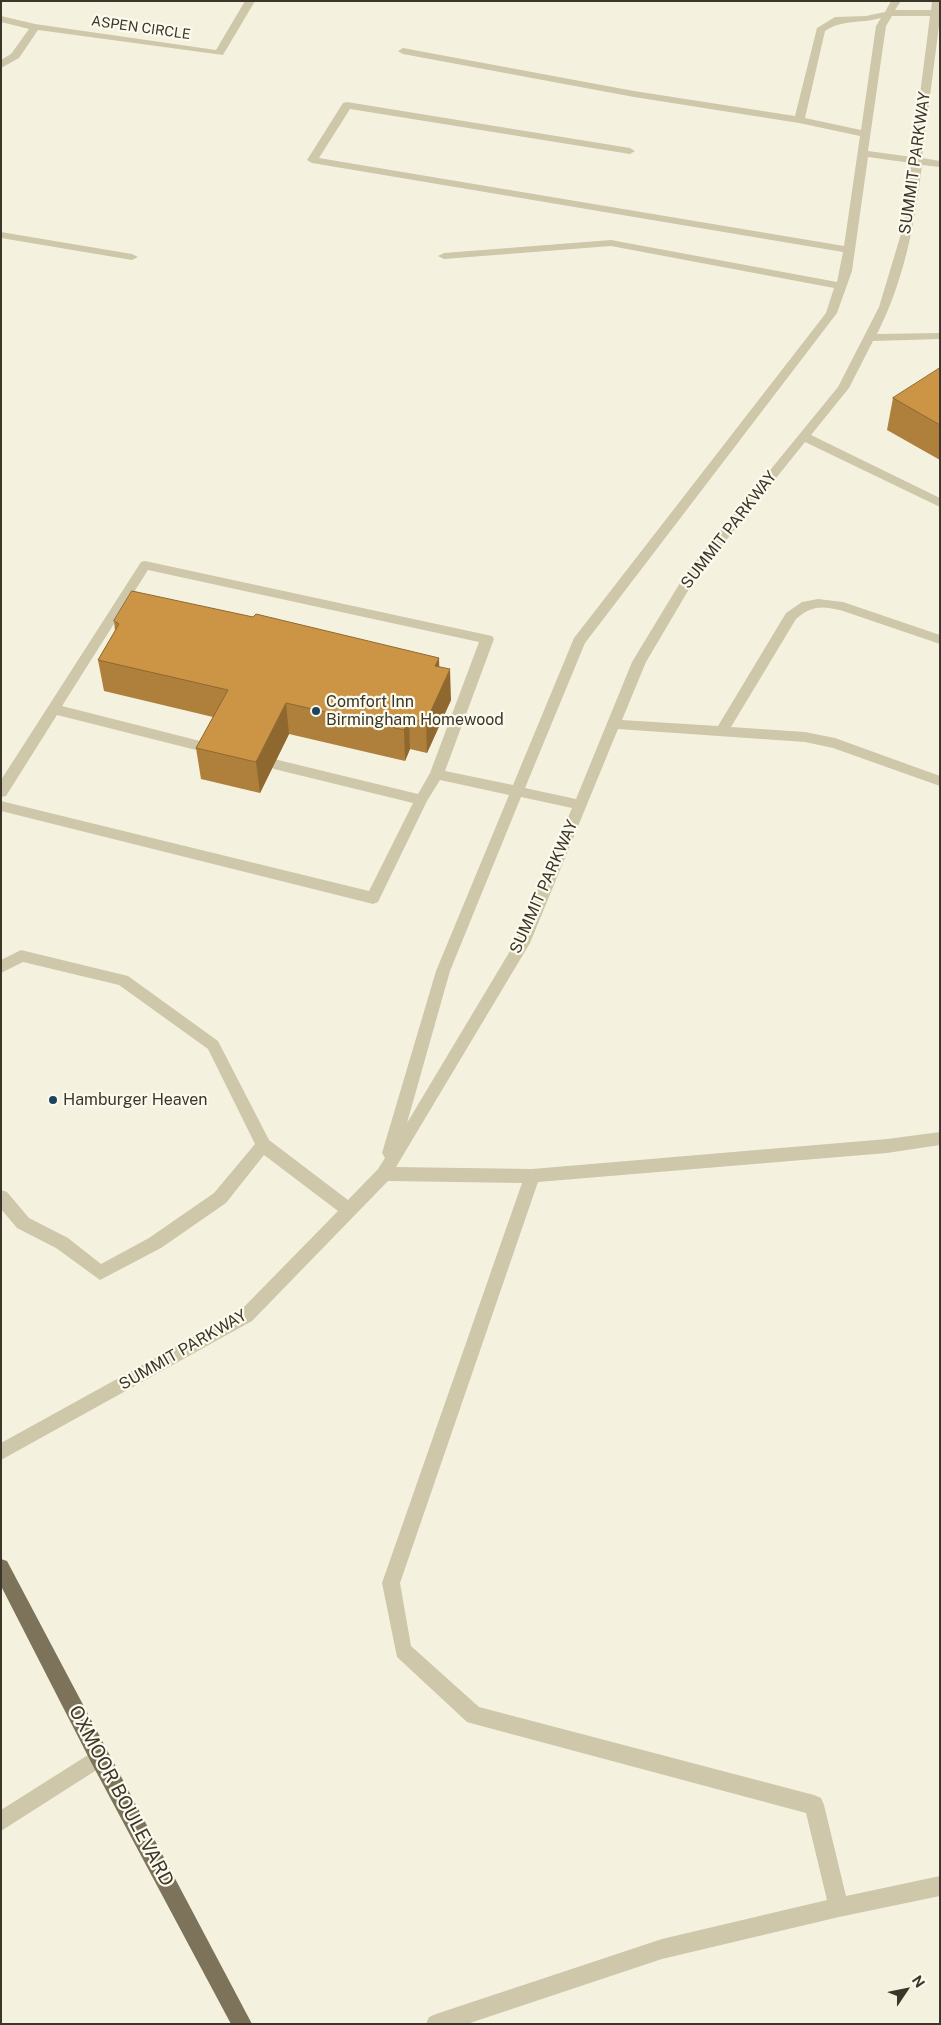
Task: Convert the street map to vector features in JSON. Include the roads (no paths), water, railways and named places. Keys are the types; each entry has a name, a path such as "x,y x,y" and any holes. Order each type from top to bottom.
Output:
{"main road":[{"name":"OXMOOR BOULEVARD","path":"1,1567 99,1757 242,2024"}],"street":[{"name":"ASPEN CIRCLE","path":"1,19 35,27 219,53 250,1"},
{"name":"SUMMIT PARKWAY","path":"1,1452 246,1316 384,1174 523,943 640,662 690,576 843,388 885,307 909,224 937,1"},
{"path":"798,120 820,30 835,20 866,20 894,7 937,13"},
{"name":"SUMMIT PARKWAY","path":"384,1174 443,971 579,641 831,313 846,271 881,26 894,7"},
{"path":"1,65 15,56 35,27"},
{"path":"403,51 634,94 798,120 866,134"},
{"path":"630,151 347,105 312,160 849,250"},
{"path":"863,153 940,164"},
{"path":"1,235 132,257"},
{"path":"444,256 611,243 841,286"},
{"path":"869,338 940,336"},
{"path":"803,436 940,502"},
{"path":"1,792 145,565 487,639 437,774 421,800 373,898 1,806"},
{"path":"721,732 791,616 804,606 819,602 843,607 940,640"},
{"path":"54,709 216,750"},
{"path":"614,724 805,737 835,743 940,780"},
{"path":"274,764 421,800"},
{"path":"437,774 580,805"},
{"path":"1,967 21,956 123,980 213,1045 263,1146 349,1210"},
{"path":"384,1174 532,1176 887,1146 940,1138"},
{"path":"1,1197 24,1223 62,1243 100,1273 155,1243 220,1198 263,1146"},
{"path":"532,1176 391,1583 403,1651 474,1715 814,1805 839,1906"},
{"path":"1,1821 99,1757"},
{"path":"436,2024 662,1949 839,1906 940,1886"}],"place":[{"name":"Comfort Inn Birmingham Homewood","path":"316,711"},
{"name":"Hamburger Heaven","path":"53,1100"}]}
